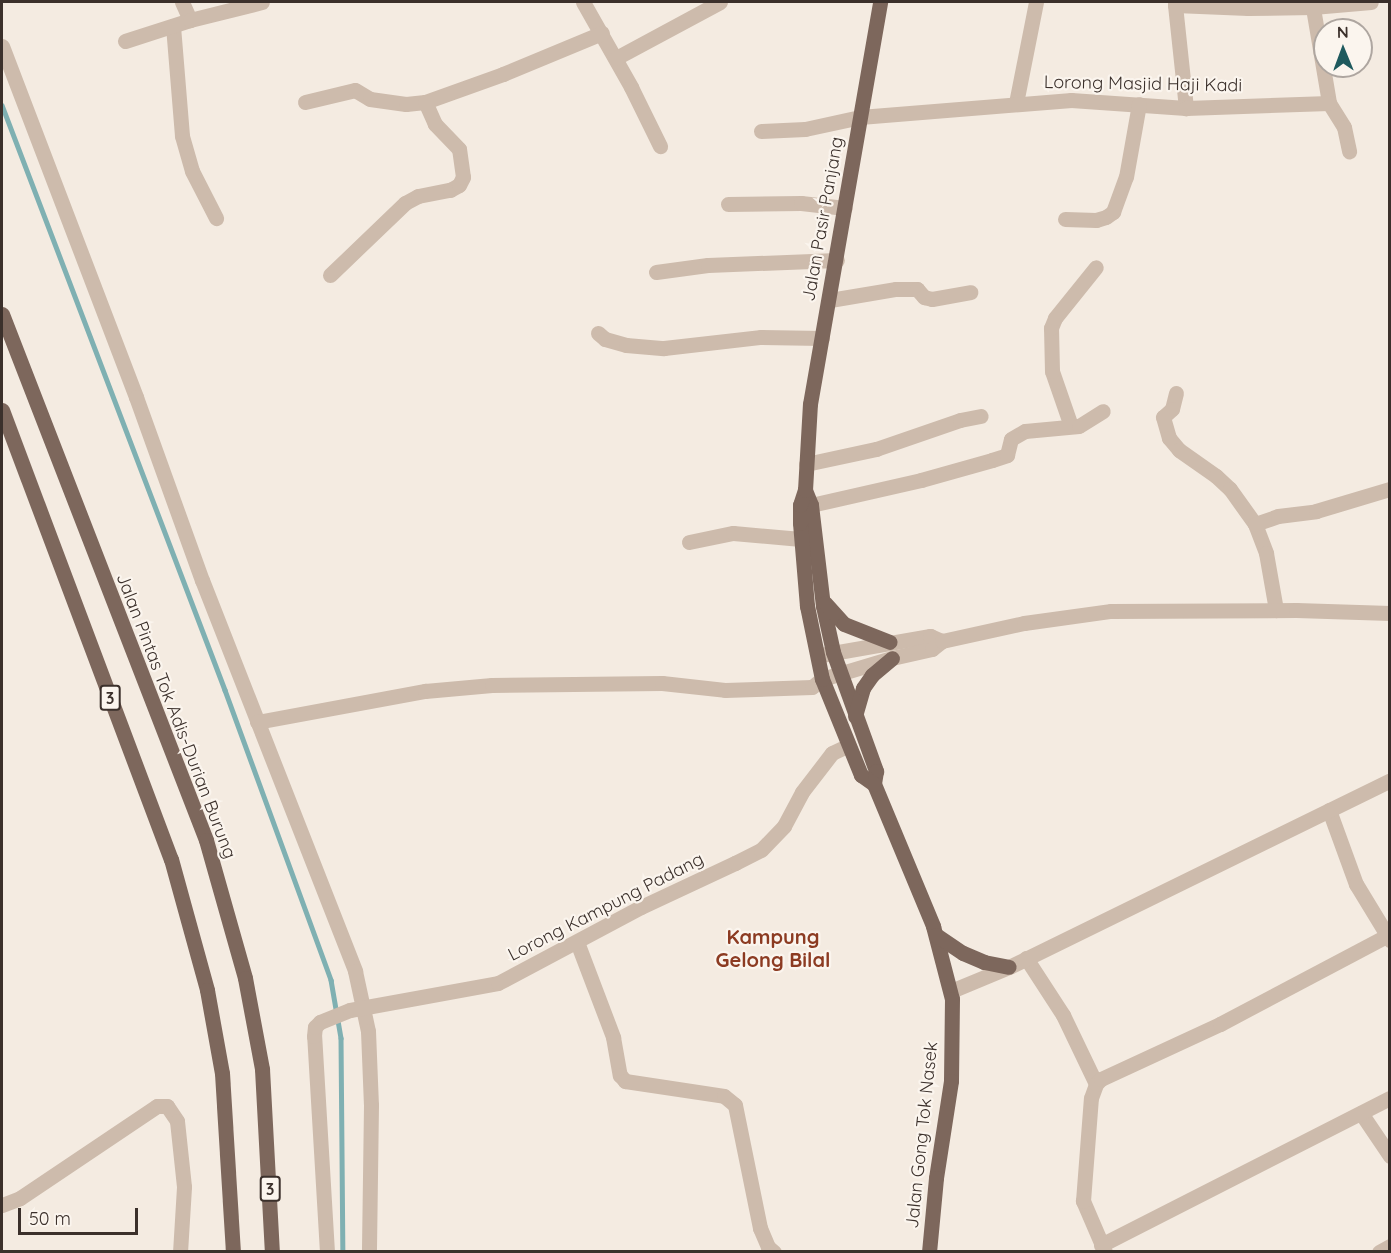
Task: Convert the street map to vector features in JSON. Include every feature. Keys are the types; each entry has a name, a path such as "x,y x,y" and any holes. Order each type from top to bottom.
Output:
{"main road":[{"name":"Jalan Pasir Panjang","path":"807,442 822,338 880,2"},
{"name":"Jalan Pintas Tok Adis-Durian Burung","path":"2,314 206,840 244,978 262,1069 267,1126 272,1251"},
{"name":"3","path":"2,410 171,859 207,990 222,1073 233,1251"},
{"name":"Jalan Gong Tok Nasek","path":"807,442 808,498 822,597 833,652 876,771 874,784 936,935 951,991 953,1026 951,1081 936,1178 929,1251"},
{"name":"Jalan Gong Tok Nasek","path":"808,498 801,505 801,539 807,606 816,656 822,679 847,746 861,775 874,784"},
{"path":"822,597 830,611 844,624 891,650 862,688 855,716"},
{"path":"936,935 963,953 984,962 1009,967"}],"street":[{"path":"182,2 190,20"},
{"path":"124,41 255,2"},
{"path":"584,2 616,58 660,146"},
{"path":"616,58 720,2"},
{"path":"1016,104 1035,2"},
{"path":"1186,108 1175,3 1371,2"},
{"path":"1312,4 1329,103 1344,127 1349,151"},
{"path":"173,26 182,136 192,171 216,218"},
{"path":"304,102 355,90 370,99 406,104 425,102 503,74 602,33"},
{"path":"2,46 257,722 355,971 357,1009 369,1031 371,1105 369,1251"},
{"name":"Lorong Masjid Haji Kadi","path":"761,131 805,129 860,117 1071,100 1186,108 1329,103"},
{"path":"330,275 405,203 418,196 450,190 459,185 463,177 459,149 435,124 425,102"},
{"path":"1065,219 1106,218 1113,212 1126,177 1139,104"},
{"path":"728,204 801,203 845,208"},
{"path":"656,272 708,266 837,260"},
{"path":"1071,426 1052,371 1051,328 1055,318 1096,267"},
{"path":"830,300 903,288 917,289 924,297 932,299 970,292"},
{"path":"598,333 605,339 626,345 664,348 761,337 822,338"},
{"path":"1176,393 1173,406 1163,417 1169,438 1179,450 1216,476 1230,489 1255,524 1266,553 1276,610"},
{"path":"808,498 921,480 992,460 1007,455 1011,439 1025,431 1086,423 1103,411"},
{"path":"806,464 876,450 960,420 981,416"},
{"path":"1255,524 1278,516 1316,511 1389,489"},
{"path":"689,542 733,533 801,539"},
{"path":"816,656 833,652 932,649 942,641 1024,623 1111,611 1276,610 1389,613"},
{"path":"257,722 425,692 492,685 662,683 726,690 812,687 822,679 840,674 891,650"},
{"name":"Lorong Kampung Padang","path":"327,1251 315,1027 325,1018 357,1009 498,984 641,907 761,850 784,826 801,792 832,753 847,746"},
{"path":"951,991 1009,967 1389,780"},
{"path":"1329,810 1356,884 1388,938 1220,1024 1101,1079 1096,1084 1091,1098 1082,1194 1085,1210 1103,1248 1389,1098"},
{"path":"577,942 613,1037 620,1075 625,1081 724,1096 735,1105 760,1228 764,1240 774,1251"},
{"path":"1026,958 1063,1015 1096,1084"},
{"path":"2,1205 20,1198 157,1106 167,1106 177,1121 184,1186 180,1251"},
{"path":"1361,1113 1389,1156"},
{"path":"1379,1251 1389,1246"}],"waterway":[{"path":"2,105 225,690 331,980 341,1038 343,1252"}],"district":[{"name":"Kampung Gelong Bilal","path":"773,948"}]}
